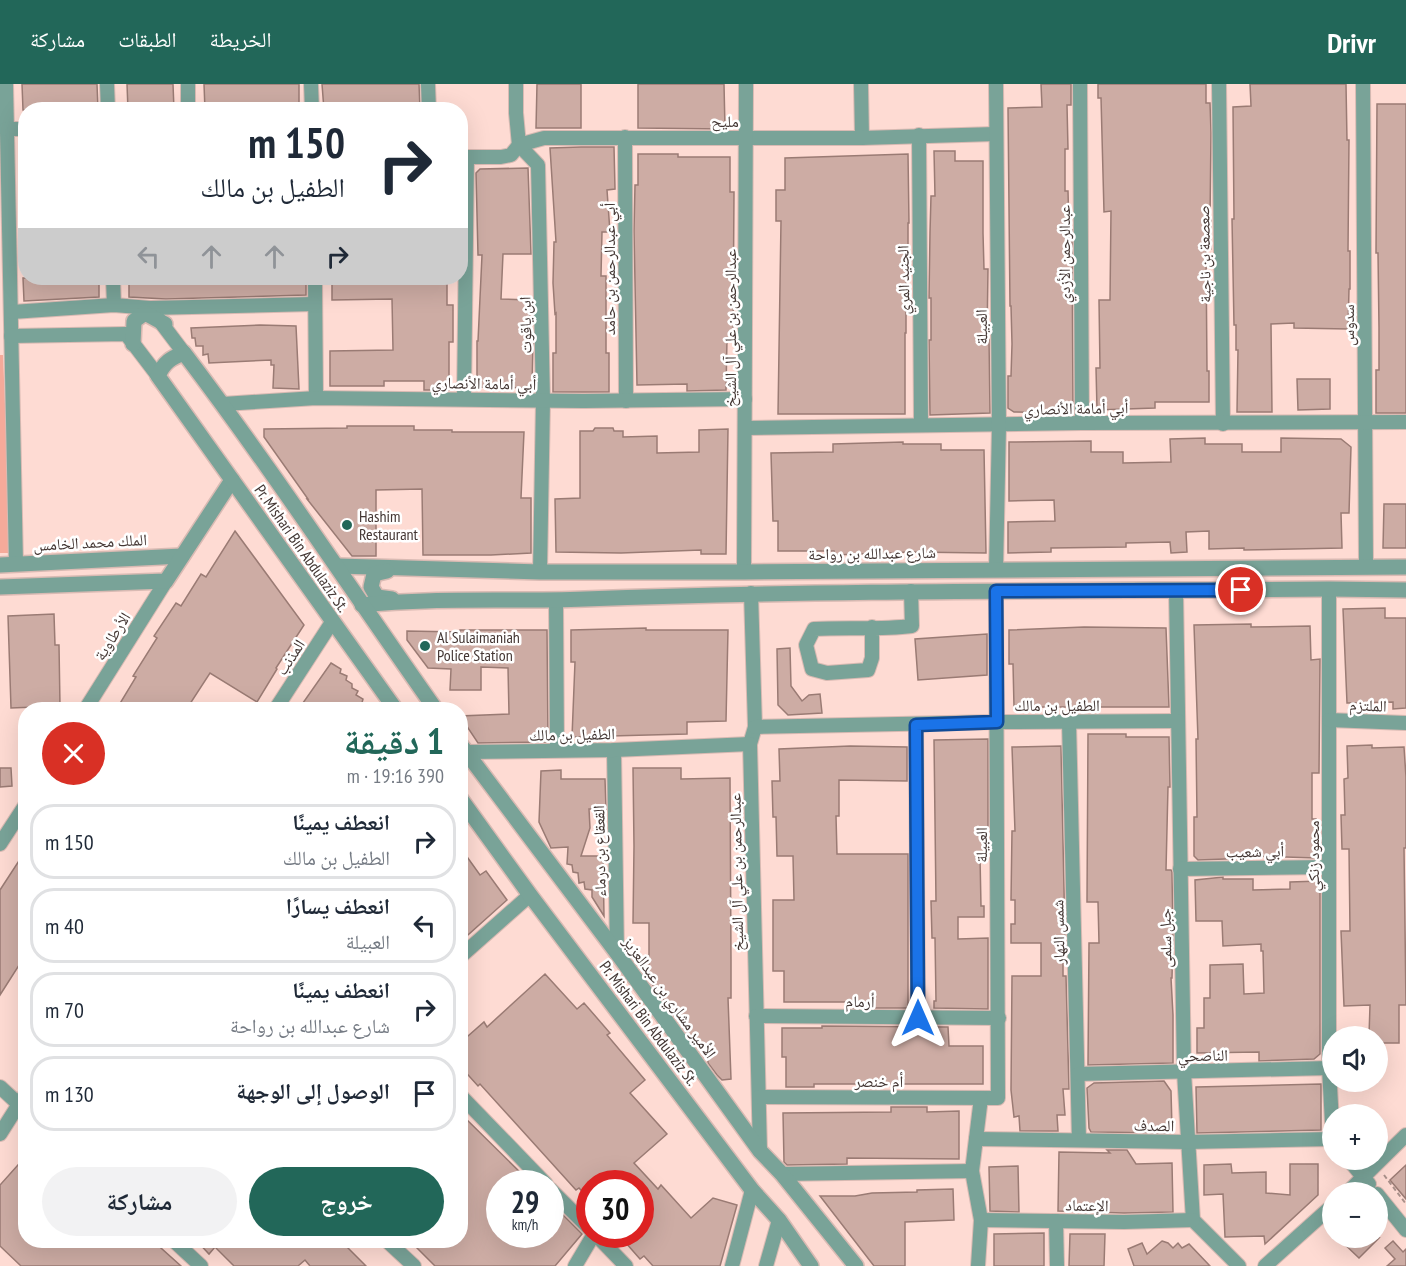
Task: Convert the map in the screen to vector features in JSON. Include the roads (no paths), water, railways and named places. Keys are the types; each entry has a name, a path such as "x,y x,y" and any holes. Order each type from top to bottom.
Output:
{"street":[{"path":"6,84 16,564"},
{"path":"107,84 108,102"},
{"path":"188,84 188,102"},
{"path":"311,84 312,102"},
{"path":"428,84 429,102"},
{"path":"516,84 519,145"},
{"name":"عبدالرحمن بن علي آل الشيخ","path":"744,573 748,138 746,84"},
{"path":"861,84 862,138"},
{"name":"العبيلة","path":"996,84 999,426 996,570"},
{"name":"عبدالرحمن الأزدي","path":"1080,84 1082,423"},
{"name":"صعصعة بن ناجية","path":"1219,84 1223,424"},
{"name":"سدوس","path":"1363,84 1366,566"},
{"path":"6,129 18,129"},
{"name":"مليح","path":"468,157 501,158 511,155 519,145 544,138 862,138 995,134"},
{"name":"الجنيد المري","path":"918,135 921,425"},
{"name":"أبي عبدالرحمن بن حامد","path":"626,137 626,401"},
{"name":"ابن ياقوت","path":"519,145 538,165 543,400 540,572"},
{"path":"113,285 114,306"},
{"path":"315,285 316,398"},
{"path":"464,285 464,398"},
{"path":"12,312 114,306 150,308 314,304"},
{"path":"150,308 165,324 223,404 338,566 362,605 430,702"},
{"path":"133,344 134,321 145,313 165,324"},
{"path":"11,336 126,334 158,376 163,365 171,358 184,353"},
{"name":"Pr. Mishari Bin Abdulaziz St.","path":"158,376 390,702"},
{"name":"أبي أمامة الأنصاري","path":"223,404 316,398 626,401 745,399"},
{"name":"أبي أمامة الأنصاري","path":"746,428 1082,423 1406,423"},
{"path":"0,587 166,581 232,480"},
{"name":"الملك محمد الخامس","path":"0,565 182,556"},
{"name":"شارع عبدالله بن رواحة","path":"338,566 540,572 744,573 1406,567"},
{"path":"399,568 374,574 371,587 377,597 403,600 556,600 751,593 911,591 1406,590"},
{"name":"الأرطاوية","path":"90,702 166,581"},
{"name":"محمود زنكي","path":"1329,589 1329,1026"},
{"name":"جبل سلمى","path":"1176,590 1184,1072 1193,1220"},
{"path":"872,627 872,658 868,670 827,673 812,669 806,645 814,629 872,627 891,628 912,626 911,591"},
{"name":"العبيلة","path":"996,591 998,1098"},
{"name":"عبدالرحمن بن علي آل الشيخ","path":"751,593 755,727 750,744 760,1151"},
{"path":"362,605 403,600"},
{"path":"556,600 557,750"},
{"name":"المذنب","path":"280,702 332,622"},
{"name":"الملتزم","path":"1329,720 1406,723"},
{"name":"الطفيل بن مالك","path":"755,727 1178,721"},
{"name":"شمس النهار","path":"1070,722 1079,1140"},
{"path":"916,725 918,1018"},
{"name":"الطفيل بن مالك","path":"468,748 614,750 750,744"},
{"name":"القعقاع بن درماء","path":"614,750 616,952"},
{"name":"الأمير مشاري بن عبدالعزيز","path":"468,755 616,952 760,1151 782,1174 856,1266"},
{"name":"Pr. Mishari Bin Abdulaziz St.","path":"468,809 752,1190 779,1220 811,1266"},
{"path":"0,844 18,816"},
{"name":"أبي شعيب","path":"1180,869 1329,867"},
{"path":"468,950 530,895"},
{"name":"أرمام","path":"756,1016 999,1018"},
{"name":"الناصحي","path":"1078,1074 1322,1068"},
{"path":"0,1087 18,1099"},
{"name":"أم خنصر","path":"759,1097 998,1098"},
{"path":"978,1266 981,1220 972,1171 981,1098"},
{"path":"468,1103 532,1170"},
{"path":"0,1134 18,1109"},
{"path":"1359,1182 1406,1135"},
{"name":"الصدف","path":"976,1139 1187,1142 1322,1138"},
{"path":"1357,1170 1367,1182"},
{"path":"782,1174 972,1171"},
{"path":"732,1266 752,1190"},
{"path":"564,1203 576,1215"},
{"path":"1388,1208 1406,1230"},
{"path":"1265,1266 1322,1215"},
{"path":"766,1266 779,1220"},
{"name":"الإعتماد","path":"981,1220 1124,1222 1193,1220"},
{"path":"1193,1220 1239,1266"},
{"path":"1056,1221 1057,1266"},
{"path":"182,1248 201,1266"},
{"path":"395,1248 414,1266"},
{"path":"575,1266 586,1248"},
{"path":"608,1248 626,1266"}],"place":[{"name":"Hashim Restaurant","path":"347,525"},
{"name":"Al Sulaimaniah Police Station","path":"425,646"}]}
